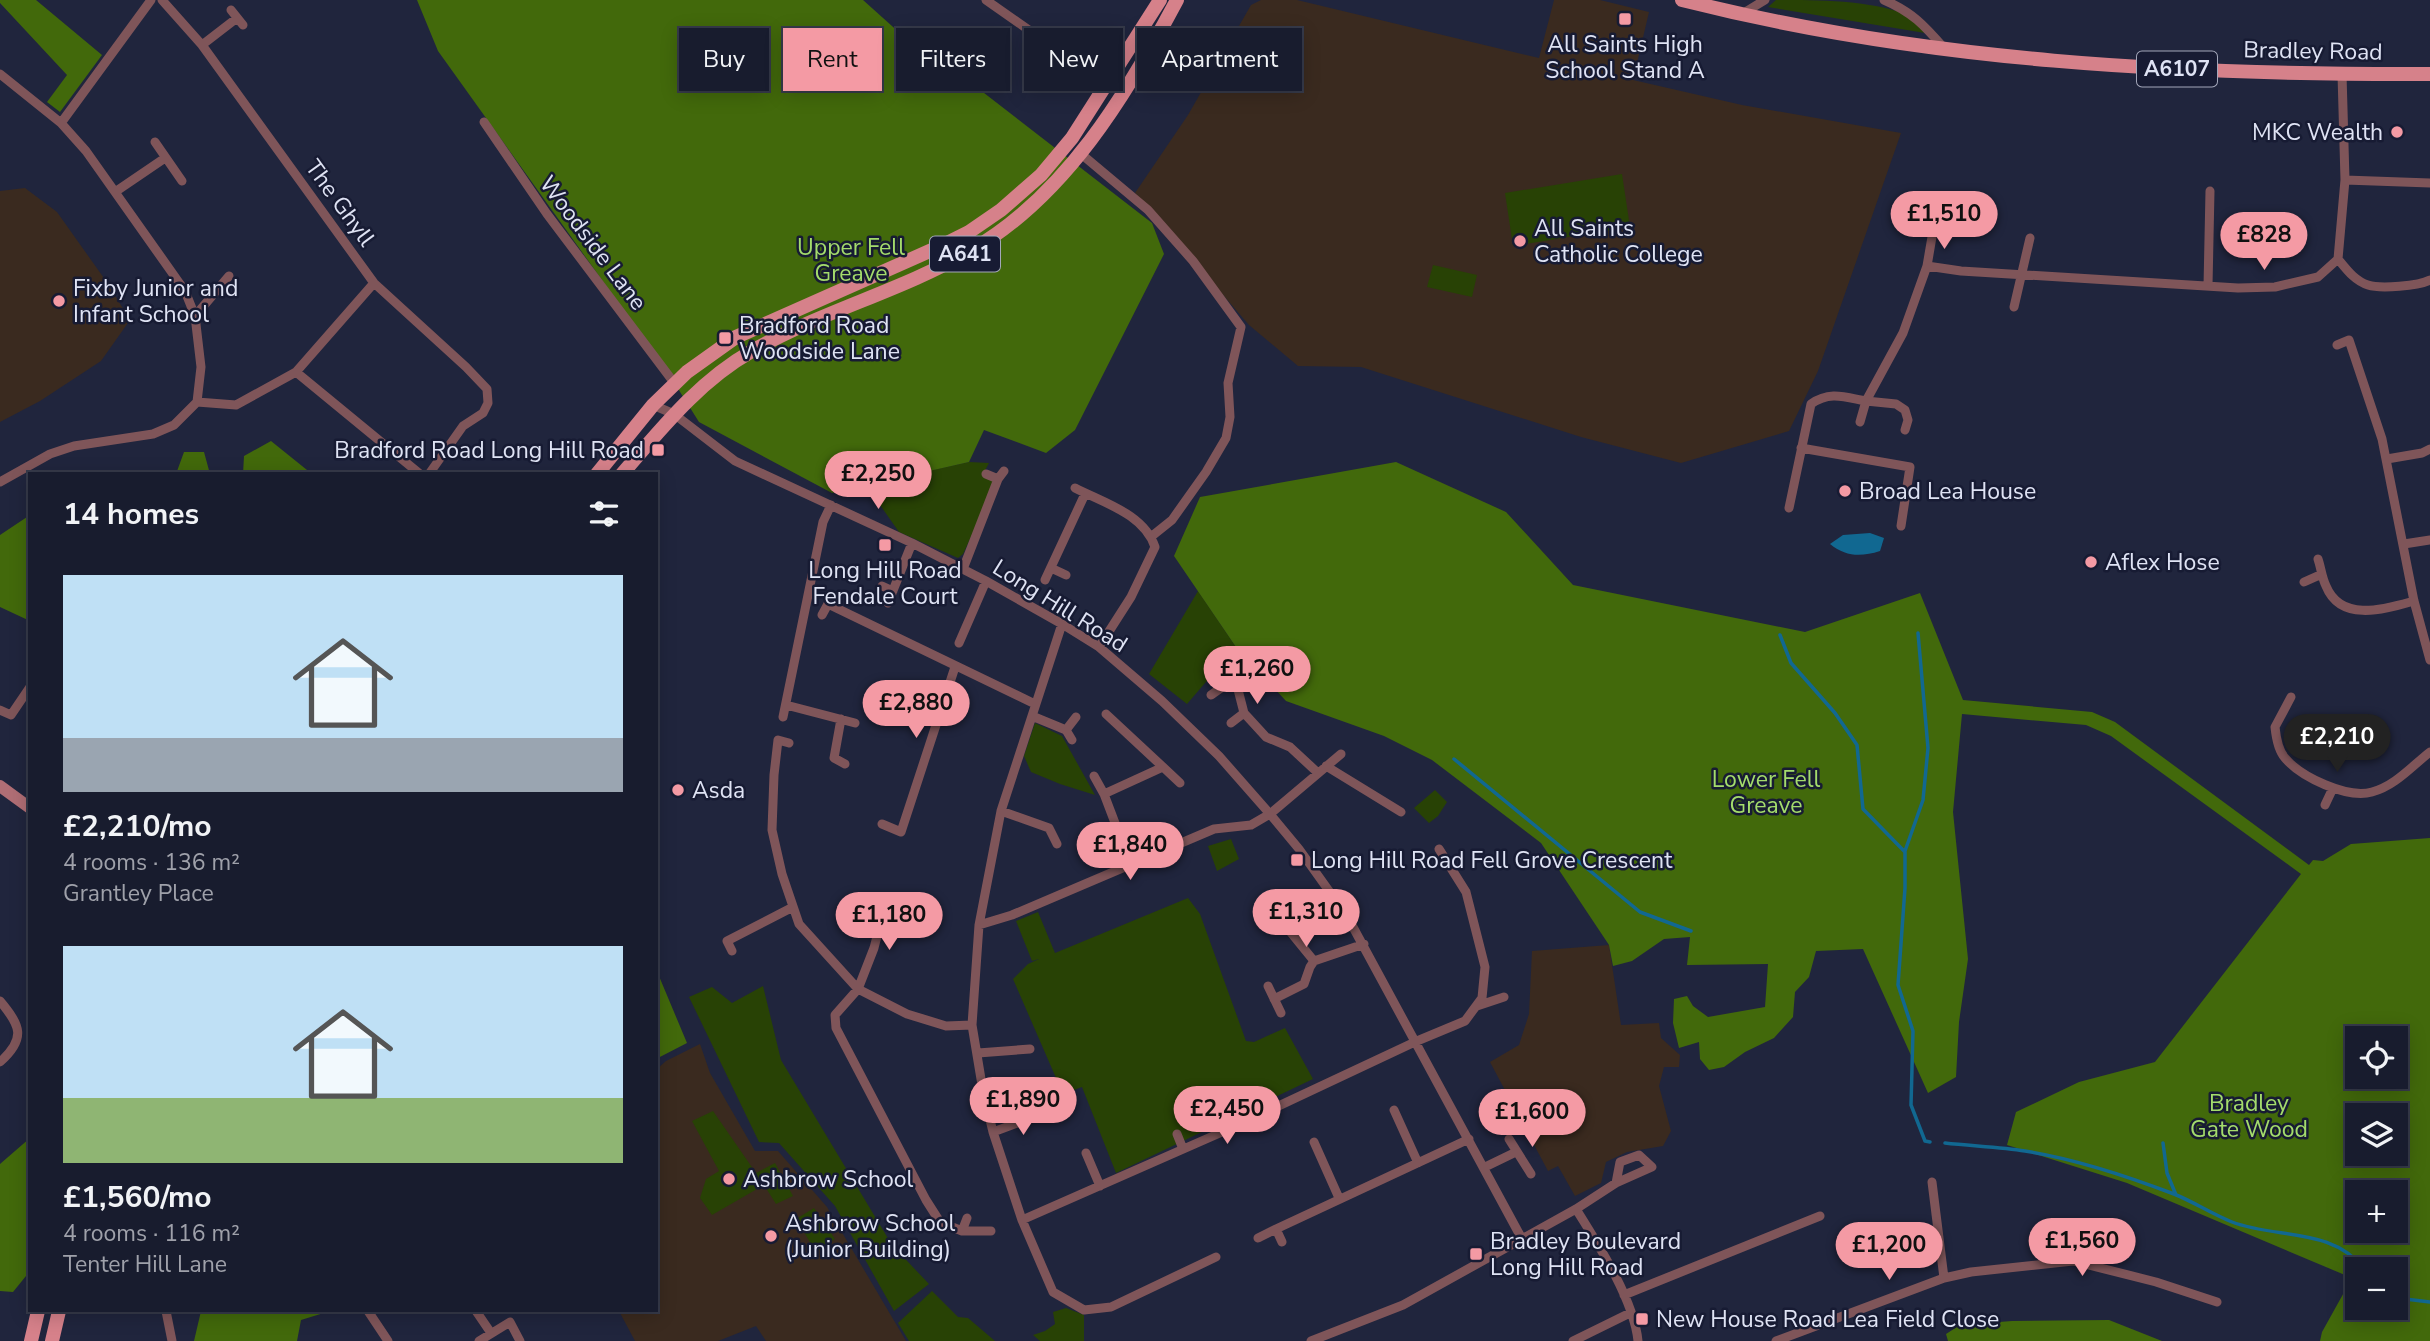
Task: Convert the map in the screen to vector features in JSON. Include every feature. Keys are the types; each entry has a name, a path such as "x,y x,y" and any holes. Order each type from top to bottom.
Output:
{"main road":[{"name":"A641","path":"1123,59 1160,0"},
{"name":"A641","path":"624,472 674,414 711,379 751,351 971,251 1011,222 1047,191 1080,153 1118,99 1177,0"},
{"name":"Bradley Road","path":"1682,0 1851,37 2013,57 2233,73 2430,74"},
{"name":"A641","path":"599,472 653,405 687,372 736,337 941,246 969,232 1002,210 1041,175 1072,138 1103,91"},
{"path":"31,1341 38,1312"},
{"path":"52,1341 59,1312"}],"street":[{"path":"61,123 151,0"},
{"name":"The Ghyll","path":"162,0 202,45 374,283 466,367 486,389 488,403 484,413 463,426 430,472"},
{"path":"986,0 1026,28"},
{"path":"1741,15 1765,0"},
{"path":"1884,0 1904,9 1923,23 1945,50"},
{"path":"202,45 237,18"},
{"path":"1927,266 1961,271 2208,286 2275,287 2318,277 2338,259 2345,180 2342,74"},
{"path":"0,75 61,123 86,151 185,291 195,316 201,367 197,402 174,425 153,434 74,446 50,454 0,482"},
{"name":"Woodside Lane","path":"484,122 547,214 675,384"},
{"path":"155,142 182,181"},
{"path":"1080,153 1148,210 1193,261 1241,327 1228,383 1230,416 1226,438 1172,520 1152,536"},
{"path":"115,192 166,158"},
{"path":"2345,180 2430,183"},
{"path":"2208,286 2210,191"},
{"path":"1860,422 1866,401 1903,332 1927,266 1933,231"},
{"path":"2014,307 2030,238"},
{"path":"2338,259 2351,275 2369,286 2422,285 2430,280"},
{"path":"195,316 229,276"},
{"path":"197,402 236,405 296,372 374,283"},
{"path":"2337,345 2349,340 2382,439 2414,601 2430,660"},
{"path":"296,372 418,472"},
{"path":"1789,508 1811,404 1823,396 1842,396 1896,404 1905,410 1908,419 1905,430"},
{"name":"Long Hill Road","path":"653,405 674,414 735,461 912,543 1062,624 1099,648 1162,701 1207,744 1299,849 1347,916 1522,1238"},
{"path":"1801,448 1910,467 1901,526"},
{"path":"2387,459 2430,449"},
{"path":"963,569 1001,475 986,474"},
{"path":"1075,488 1133,518 1152,536 1155,547 1126,607 1099,648"},
{"path":"1045,580 1086,494"},
{"path":"783,717 823,523 831,505"},
{"path":"2404,544 2430,540"},
{"path":"888,603 912,543"},
{"path":"2318,559 2326,588 2343,606 2355,611 2387,608 2414,601"},
{"path":"1051,568 1066,575"},
{"path":"2304,582 2322,574"},
{"path":"958,643 986,581"},
{"path":"882,586 893,591"},
{"path":"822,615 828,604 1035,704"},
{"path":"1062,624 1001,811 979,925 972,1025 983,1091 993,1132 1022,1220 1053,1292 1084,1310 1111,1307 1216,1257"},
{"path":"882,824 901,832 955,667"},
{"path":"1211,695 1235,678 1244,713 1266,737 1290,747 1322,770 1401,812"},
{"path":"0,710 10,715 28,690"},
{"path":"2291,697 2275,727 2281,753 2291,763 2333,788 2369,793 2381,789 2430,752"},
{"path":"786,705 855,723"},
{"path":"1231,723 1244,713"},
{"path":"1106,714 1180,783"},
{"path":"1032,716 1066,730 1072,740"},
{"path":"1066,730 1076,717"},
{"path":"841,719 834,758 845,764"},
{"path":"789,743 778,740 772,830 782,874 799,924 858,989 907,1014 946,1026 972,1025"},
{"path":"979,925 1012,915 1214,829 1251,825 1270,814 1341,754"},
{"path":"1104,793 1163,767"},
{"path":"1094,776 1104,793 1131,865"},
{"path":"0,786 28,807"},
{"path":"2325,805 2333,788"},
{"path":"1001,811 1049,828 1057,844"},
{"path":"1022,1220 1465,1021 1482,998 1485,967 1466,892 1440,849"},
{"path":"885,905 874,948 858,989 835,1015 836,1028 940,1222 962,1231 991,1231"},
{"path":"732,951 724,937 793,907"},
{"path":"1271,908 1314,961"},
{"path":"883,917 893,920"},
{"path":"1275,999 1304,984 1314,961 1364,944"},
{"path":"1268,986 1281,1013"},
{"path":"1475,1007 1504,997"},
{"path":"0,1001 16,1019 18,1037 9,1054 0,1062"},
{"path":"978,1054 1030,1049"},
{"path":"1220,1110 1229,1129"},
{"path":"1394,1110 1418,1163"},
{"path":"993,1132 1042,1114"},
{"path":"1177,1134 1183,1149"},
{"path":"1258,1238 1469,1139"},
{"path":"1509,1139 1531,1174"},
{"path":"1314,1142 1339,1198"},
{"path":"1485,1167 1516,1152"},
{"path":"1086,1153 1095,1163 1100,1186"},
{"path":"1932,1182 1944,1278"},
{"path":"1311,1341 1403,1305 1576,1209 1616,1183"},
{"path":"1576,1209 1598,1244 1623,1295 1638,1341"},
{"path":"1623,1295 1820,1216"},
{"path":"962,1231 967,1218"},
{"path":"1276,1229 1282,1242"},
{"path":"1776,1341 1944,1278 1971,1272 2073,1261 2156,1282 2217,1302"},
{"path":"166,1312 172,1341"},
{"path":"369,1312 388,1341"},
{"path":"476,1312 491,1333"},
{"path":"1573,1341 1630,1313"},
{"path":"479,1341 510,1322 520,1341"}],"shaded area":[{"name":"All Saints Catholic College","path":"1261,0 1297,0 1539,58 1554,0 1600,0 1649,12 1633,80 1742,105 1901,133 1818,371 1789,431 1681,463 1581,437 1361,367 1298,366 1249,325 1135,193 1202,91 1302,91 1302,28 1238,28 1251,5"},
{"name":"Fixby Junior and Infant School","path":"25,188 57,212 130,320 101,361 40,401 0,422 0,191"},
{"path":"1609,945 1621,1025 1659,1023 1661,1038 1680,1055 1679,1067 1664,1067 1659,1086 1671,1131 1663,1146 1627,1152 1606,1162 1601,1183 1575,1196 1558,1166 1548,1171 1490,1062 1519,1045 1529,1014 1532,951"},
{"name":"Ashbrow School","path":"700,1044 710,1073 755,1151 778,1151 827,1207 906,1341 766,1341 756,1326 718,1341 635,1341 620,1312 658,1312 658,1068 666,1061"}],"green space":[{"path":"0,0 36,0 102,55 60,112 47,102 67,75"},
{"name":"Upper Fell Greave","path":"417,0 863,0 896,30 896,91 982,91 1152,223 1164,254 1075,430 1046,453 984,430 969,462 832,493 699,422 665,368 438,51"},
{"path":"1776,0 1842,2 1891,9 1905,14 1925,33 1768,7"},
{"path":"1622,174 1630,227 1513,246 1505,193"},
{"path":"1433,265 1477,275 1472,297 1427,287"},
{"path":"271,441 310,472 243,472 244,456"},
{"path":"184,452 204,452 209,472 177,472"},
{"path":"969,462 989,463 982,476 996,483 963,554 958,558 899,532 880,505 860,486"},
{"name":"Lower Fell Greave","path":"1396,462 1506,512 1573,585 1805,632 1920,593 1963,700 2092,712 2115,722 2309,865 2313,860 2323,861 2351,844 2430,838 2430,1341 2320,1341 2322,1332 2345,1291 2345,1320 2408,1320 2408,1257 2345,1257 2345,1275 2127,1183 2007,1145 2016,1112 2079,1082 2155,1062 2301,874 2111,736 2086,725 1962,714 1953,812 1968,959 1959,1022 1956,1077 1928,1093 1863,949 1816,951 1809,977 1795,992 1793,1017 1774,1038 1745,1052 1724,1067 1709,1070 1700,1059 1699,1042 1679,1048 1673,1023 1674,999 1687,996 1693,1006 1708,1017 1765,1007 1768,964 1687,965 1690,937 1664,939 1632,961 1613,966 1609,945 1541,843 1432,760 1384,736 1286,701 1236,647 1174,556 1200,497"},
{"path":"28,516 28,620 0,607 0,535"},
{"path":"1198,591 1236,647 1187,704 1149,674"},
{"path":"1035,723 1062,736 1095,795 1031,772 1024,756"},
{"path":"1435,790 1447,802 1438,816 1429,823 1414,808"},
{"path":"1231,839 1239,859 1217,871 1208,846"},
{"path":"1188,898 1200,914 1246,1041 1254,1042 1285,1028 1313,1079 1116,1173 1082,1087 1063,1094 1013,979 1028,964 1039,959 1032,961 1016,921 1038,912 1055,953"},
{"path":"658,974 687,1043 658,1058"},
{"path":"763,986 781,1060 892,1245 929,1284 894,1311 835,1206 779,1143 759,1142 689,997 712,987 732,1003"},
{"path":"713,1111 756,1173 775,1163 793,1196 776,1204 764,1185 712,1215 700,1198 706,1179 719,1171 692,1121"},
{"path":"28,1140 28,1270 13,1292 0,1291 0,1164"},
{"path":"814,1208 835,1239 816,1252 796,1219"},
{"path":"932,1291 958,1317 968,1318 995,1341 909,1341 898,1323"},
{"path":"1066,1308 1084,1315 1084,1341 1040,1341 1033,1335 1055,1324 1053,1312"},
{"path":"201,1312 327,1312 301,1320 297,1341 194,1341"},
{"path":"2109,1320 2162,1341 1948,1341 1946,1334 1960,1325 2012,1321"}],"water":[{"path":"1870,533 1884,538 1880,551 1854,555 1830,544 1843,535"}],"waterway":[{"path":"1905,851 1923,800 1928,748 1918,633"},
{"path":"1780,635 1791,663 1835,713 1857,745 1863,809 1905,852 1898,985 1913,1031 1911,1105 1925,1141 1930,1142"},
{"path":"1454,759 1640,912 1691,931"},
{"path":"1945,1143 2025,1151 2101,1169 2174,1194 2232,1222 2320,1240 2336,1246 2352,1257"},
{"path":"2163,1143 2167,1173 2176,1195"},
{"path":"2408,1299 2430,1302"}],"place":[{"name":"All Saints High School Stand A","path":"1625,19"},
{"name":"MKC Wealth","path":"2397,132"},
{"name":"All Saints Catholic College","path":"1520,241"},
{"name":"Fixby Junior and Infant School","path":"59,301"},
{"name":"Bradford Road Woodside Lane","path":"725,338"},
{"name":"Bradford Road Long Hill Road","path":"658,450"},
{"name":"Broad Lea House","path":"1845,491"},
{"name":"Long Hill Road Fendale Court","path":"885,545"},
{"name":"Aflex Hose","path":"2091,562"},
{"name":"Asda","path":"678,790"},
{"name":"Long Hill Road Fell Grove Crescent","path":"1297,860"},
{"name":"Ashbrow School","path":"729,1179"},
{"name":"Ashbrow School (Junior Building)","path":"771,1236"},
{"name":"Bradley Boulevard Long Hill Road","path":"1476,1254"},
{"name":"New House Road Lea Field Close","path":"1642,1319"}],"park label":[{"name":"Bradley Gate Wood","path":"2249,1116"}]}
